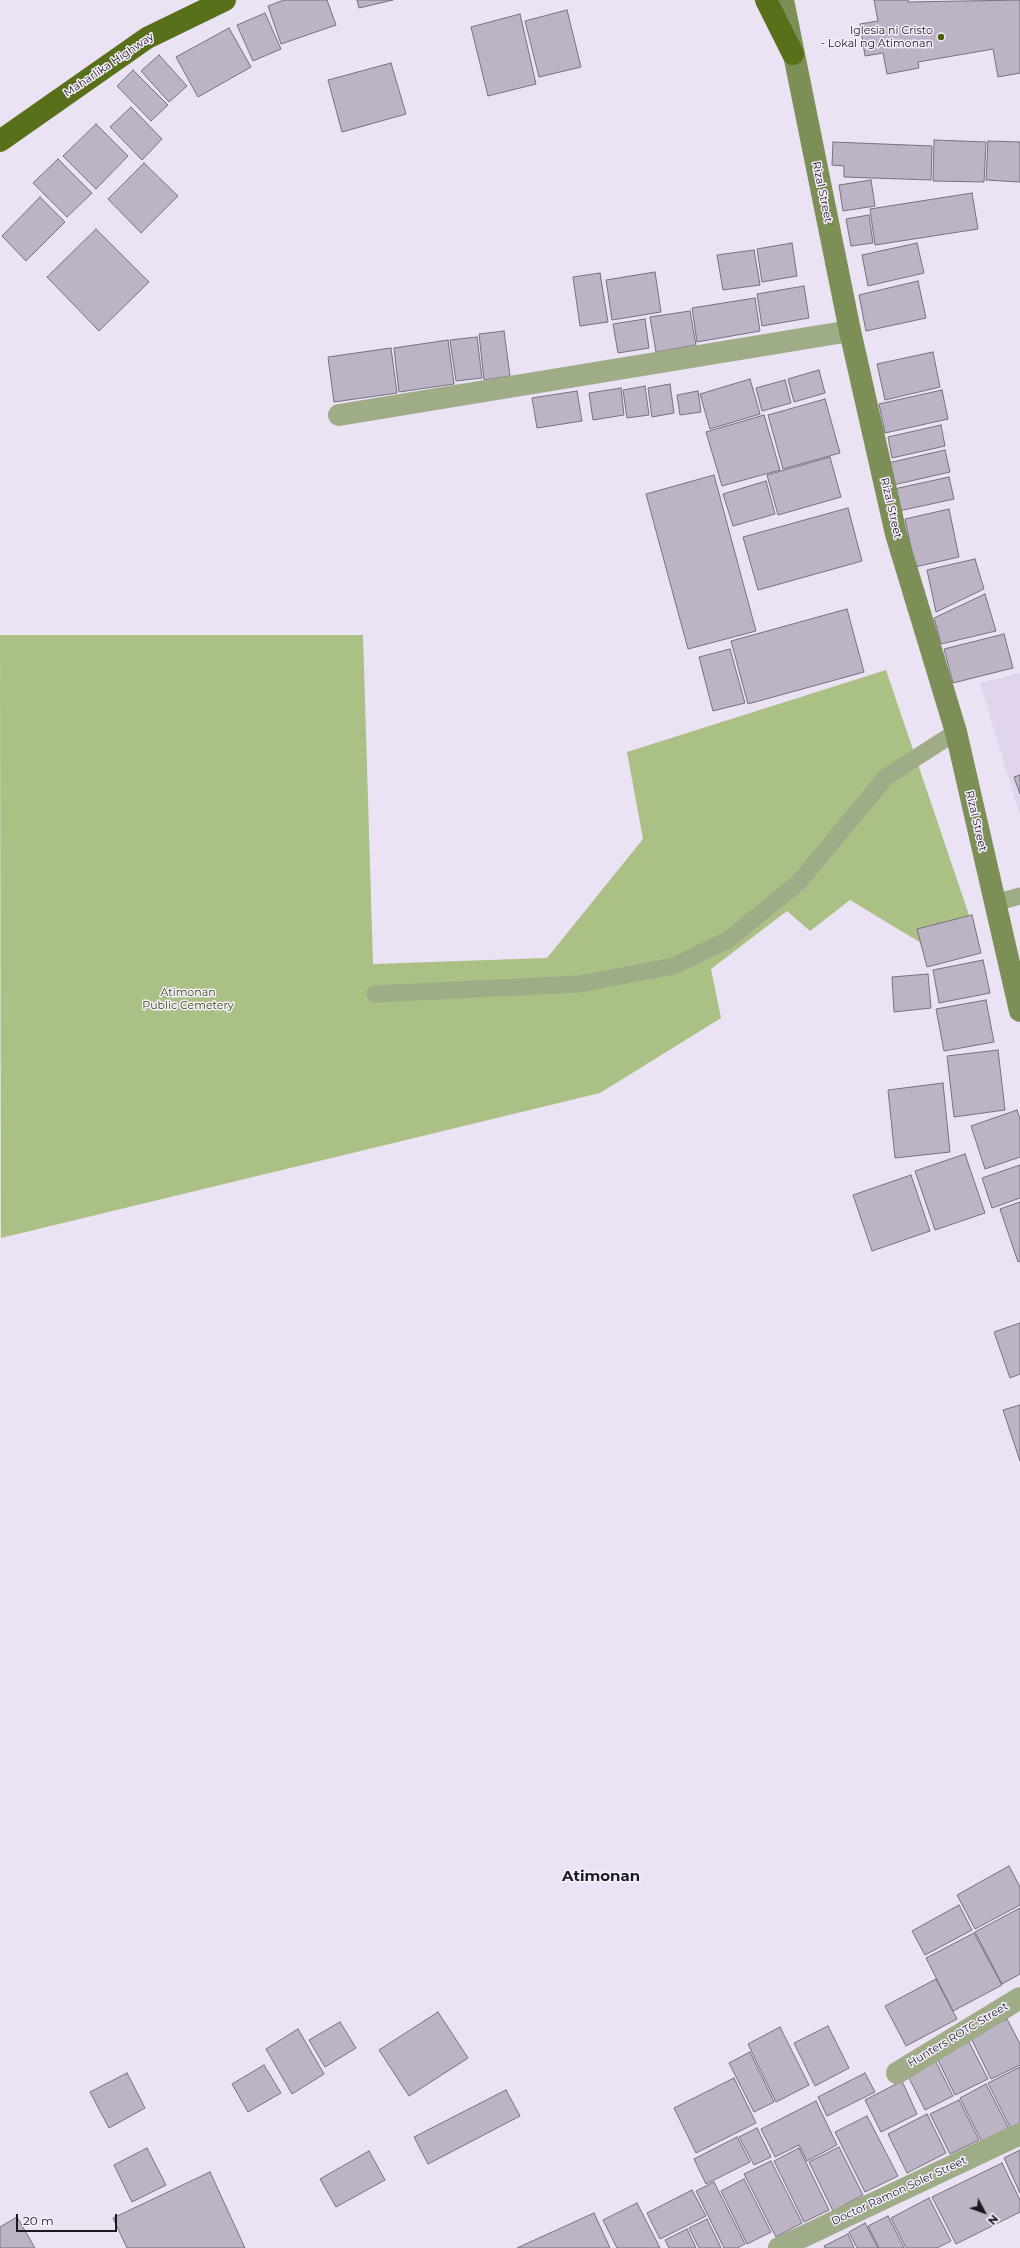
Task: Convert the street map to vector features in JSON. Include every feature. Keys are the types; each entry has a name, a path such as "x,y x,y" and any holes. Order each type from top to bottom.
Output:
{"highway":[{"name":"Maharlika Highway","path":"0,141 147,38 225,0"},
{"path":"766,0 793,54"}],"main road":[{"name":"Rizal Street","path":"783,0 850,331 896,534 956,732 1020,1011"}],"street":[{"path":"339,415 850,331"},
{"name":"Hunters ROTC Street","path":"897,2073 1018,2005"},
{"name":"Doctor Ramon Soler Street","path":"779,2248 1020,2134"}],"lane":[{"path":"375,994 580,984 674,966 728,940 794,887 834,843 886,777 956,732"},
{"path":"995,904 1020,896"}],"shaded area":[{"path":"1020,673 1020,816 980,683"}],"green space":[{"name":"Atimonan Public Cemetery","path":"0,635 363,635 373,964 547,958 643,839 627,752 886,670 970,918 921,943 850,900 810,931 787,911 711,969 721,1018 600,1093 1,1238"}],"building":[{"path":"284,0 327,0 336,25 281,44 268,6"},
{"path":"357,0 393,0 359,8"},
{"name":"Iglesia ni Cristo - Lokal ng Atimonan","path":"874,0 908,0 908,2 1020,0 1020,73 998,77 993,49 918,62 919,68 887,74 883,53 865,56 860,24 878,21"},
{"path":"567,10 581,67 539,77 525,21"},
{"path":"265,13 281,49 253,61 237,25"},
{"path":"520,14 536,84 488,96 471,27"},
{"path":"229,28 251,67 198,97 176,57"},
{"path":"159,55 187,86 169,102 141,71"},
{"path":"391,63 406,114 342,132 328,80"},
{"path":"133,70 168,105 151,121 117,86"},
{"path":"131,107 162,139 142,160 110,127"},
{"path":"96,124 128,156 96,189 63,156"},
{"path":"934,140 986,142 984,182 933,181"},
{"path":"988,141 1020,142 1020,182 986,180"},
{"path":"833,142 932,146 931,180 844,177 844,166 832,165"},
{"path":"58,159 92,193 67,217 33,183"},
{"path":"144,163 178,196 141,233 108,199"},
{"path":"871,180 875,206 843,211 839,185"},
{"path":"972,193 978,229 875,245 870,209"},
{"path":"40,197 65,222 26,261 2,236"},
{"path":"869,215 873,243 851,246 846,219"},
{"path":"96,229 149,282 99,331 47,277"},
{"path":"792,243 797,276 762,282 757,249"},
{"path":"917,243 924,273 868,286 862,255"},
{"path":"754,250 760,285 723,290 717,255"},
{"path":"655,272 661,312 612,320 606,280"},
{"path":"600,273 608,322 580,326 573,277"},
{"path":"918,281 926,318 866,331 859,295"},
{"path":"804,286 809,318 762,326 757,294"},
{"path":"755,298 760,331 697,342 692,308"},
{"path":"690,311 696,345 656,352 650,317"},
{"path":"645,319 649,348 618,353 613,324"},
{"path":"504,331 510,376 484,380 479,334"},
{"path":"477,337 482,378 456,381 450,340"},
{"path":"448,340 454,384 399,392 394,348"},
{"path":"391,348 397,393 334,402 328,357"},
{"path":"933,352 940,387 885,400 877,364"},
{"path":"819,370 825,393 794,402 788,379"},
{"path":"750,379 760,414 710,429 700,394"},
{"path":"785,380 791,403 762,411 756,388"},
{"path":"670,384 674,413 652,417 648,388"},
{"path":"645,386 649,415 627,418 623,390"},
{"path":"621,388 624,415 593,420 589,393"},
{"path":"942,390 948,419 885,433 879,404"},
{"path":"577,391 582,421 537,428 532,398"},
{"path":"698,391 701,412 680,415 677,395"},
{"path":"825,399 840,453 783,469 768,415"},
{"path":"764,415 780,470 722,486 706,432"},
{"path":"941,425 945,446 892,458 888,437"},
{"path":"945,450 950,472 893,485 888,463"},
{"path":"830,457 841,497 778,515 767,475"},
{"path":"714,475 756,631 688,649 646,494"},
{"path":"949,477 954,499 899,511 894,489"},
{"path":"766,481 775,514 733,526 723,494"},
{"path":"848,508 862,561 758,590 743,537"},
{"path":"949,509 959,557 915,567 905,519"},
{"path":"975,559 984,589 936,612 927,570"},
{"path":"985,594 996,631 941,644 934,618"},
{"path":"847,609 864,672 748,704 731,641"},
{"path":"1004,634 1013,668 953,683 944,649"},
{"path":"730,649 745,703 713,711 699,657"},
{"path":"1020,775 1020,794 1014,777"},
{"path":"972,915 981,953 927,967 917,929"},
{"path":"983,960 990,993 939,1003 933,970"},
{"path":"928,974 931,1008 894,1012 892,977"},
{"path":"986,1000 994,1042 944,1051 936,1009"},
{"path":"998,1050 1005,1110 954,1117 947,1056"},
{"path":"943,1083 950,1152 895,1158 888,1090"},
{"path":"1017,1110 1020,1119 1020,1157 985,1169 971,1126"},
{"path":"965,1154 985,1213 935,1230 915,1171"},
{"path":"1020,1165 1020,1198 992,1208 982,1178"},
{"path":"911,1175 930,1231 872,1251 853,1195"},
{"path":"1020,1202 1020,1261 1018,1262 1000,1209"},
{"path":"1020,1323 1020,1374 1010,1378 994,1332"},
{"path":"1020,1405 1020,1461 1003,1410"},
{"path":"1009,1866 1020,1887 1020,1905 975,1929 957,1895"},
{"path":"959,1905 972,1930 925,1955 912,1931"},
{"path":"1020,1908 1020,1974 1002,1984 975,1932"},
{"path":"974,1933 1002,1985 953,2011 926,1958"},
{"path":"936,1979 957,2019 906,2046 885,2006"},
{"path":"438,2012 468,2058 409,2096 379,2050"},
{"path":"1007,2019 1020,2044 1020,2065 991,2079 971,2038"},
{"path":"340,2022 356,2048 325,2067 309,2040"},
{"path":"828,2026 849,2068 815,2086 794,2043"},
{"path":"780,2027 809,2085 776,2102 748,2044"},
{"path":"298,2029 324,2074 292,2094 266,2049"},
{"path":"969,2042 988,2079 955,2095 937,2058"},
{"path":"750,2052 774,2102 754,2112 729,2063"},
{"path":"933,2056 953,2096 925,2110 905,2070"},
{"path":"264,2065 281,2093 248,2112 232,2084"},
{"path":"1020,2067 1020,2124 1011,2129 988,2083"},
{"path":"127,2073 145,2108 109,2128 90,2092"},
{"path":"865,2073 875,2092 827,2116 818,2097"},
{"path":"734,2078 756,2123 696,2153 674,2108"},
{"path":"902,2081 917,2114 881,2132 865,2100"},
{"path":"986,2084 1009,2129 982,2142 960,2098"},
{"path":"506,2090 520,2116 428,2164 414,2137"},
{"path":"959,2100 979,2140 950,2154 930,2114"},
{"path":"816,2101 837,2145 807,2161 799,2145 775,2157 761,2129"},
{"path":"927,2114 946,2153 907,2173 888,2134"},
{"path":"867,2116 898,2176 865,2192 835,2132"},
{"path":"757,2128 771,2157 754,2165 739,2137"},
{"path":"737,2137 750,2162 706,2184 694,2159"},
{"path":"839,2147 863,2195 833,2211 809,2162"},
{"path":"147,2148 166,2185 132,2202 114,2165"},
{"path":"799,2148 829,2210 804,2222 774,2161"},
{"path":"1020,2150 1020,2193 1004,2158"},
{"path":"369,2151 385,2180 336,2207 320,2179"},
{"path":"771,2161 802,2223 776,2237 744,2174"},
{"path":"1002,2163 1020,2200 1020,2212 956,2244 932,2197"},
{"path":"210,2172 245,2248 127,2248 113,2218"},
{"path":"744,2179 771,2232 747,2244 721,2191"},
{"path":"714,2182 745,2244 737,2248 724,2248 696,2191"},
{"path":"692,2190 706,2216 660,2239 647,2213"},
{"path":"929,2198 951,2241 937,2248 906,2248 891,2218"},
{"path":"637,2203 660,2248 617,2248 603,2220"},
{"path":"594,2213 610,2248 517,2248"},
{"path":"888,2216 904,2248 879,2248 868,2226"},
{"path":"17,2217 35,2248 0,2248 0,2227"},
{"path":"707,2219 721,2248 699,2248 689,2228"},
{"path":"865,2223 878,2248 857,2248 849,2232"},
{"path":"687,2229 696,2248 669,2248 665,2240"},
{"path":"848,2234 854,2248 825,2248 824,2246"}],"place":[{"name":"Iglesia ni Cristo - Lokal ng Atimonan","path":"941,37"}],"district":[{"name":"Atimonan","path":"601,1877"}]}
